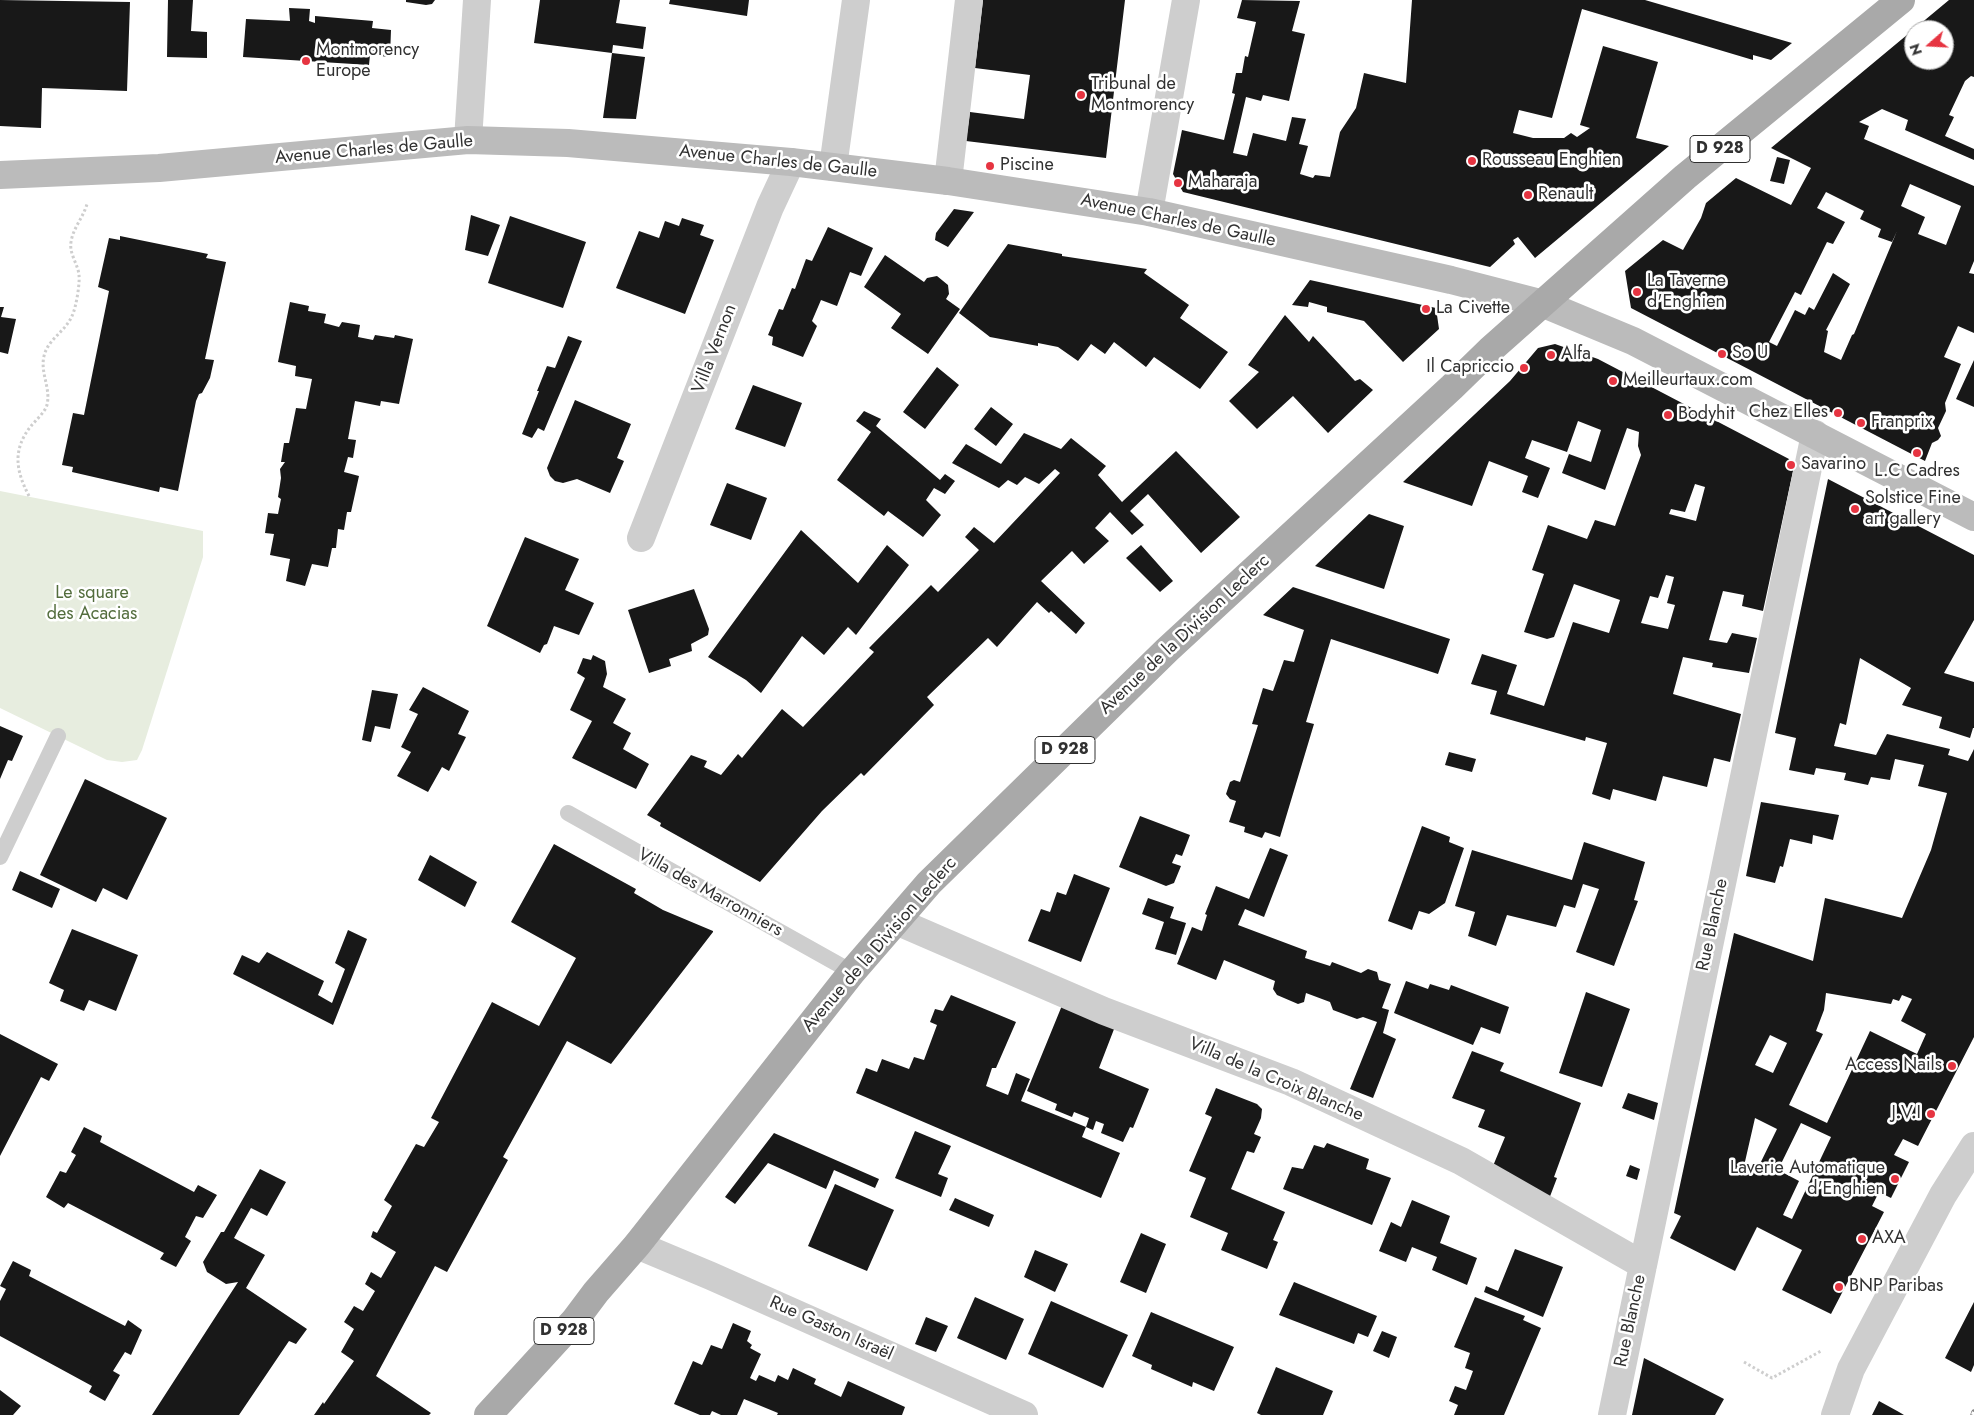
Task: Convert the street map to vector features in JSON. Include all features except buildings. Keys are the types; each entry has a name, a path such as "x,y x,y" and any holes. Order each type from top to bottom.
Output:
{"main road":[{"name":"Avenue de la Division Leclerc","path":"488,1415 574,1320 637,1245 852,972 929,883 1167,650 1490,350 1685,177 1901,0"},
{"name":"Avenue Charles de Gaulle","path":"0,175 184,166 468,140 568,143 791,162 948,181 1149,212 1544,304 1633,340 1974,517"}],"street":[{"path":"468,140 477,0"},
{"path":"833,167 856,0"},
{"path":"948,181 969,0"},
{"path":"1149,212 1186,0"},
{"name":"Villa Vernon","path":"641,538 770,207 791,162"},
{"name":"Rue Blanche","path":"1612,1415 1815,434"},
{"name":"Villa de la Croix Blanche","path":"896,921 1104,1011 1291,1082 1461,1161 1643,1265"},
{"path":"1824,1415 1843,1392 1943,1195 1974,1146"},
{"name":"Rue Gaston Israël","path":"637,1245 1024,1415"}],"lane":[{"path":"0,857 58,736"},
{"name":"Villa des Marronniers","path":"568,813 852,972"}],"path":[{"path":"30,496 20,479 18,455 22,439 47,407 48,391 44,377 46,350 49,343 72,316 79,275 70,244 74,231 84,215 88,198 88,171"},
{"path":"1744,1362 1772,1378 1821,1351 1843,1392"}],"green space":[{"name":"Le square des Acacias","path":"0,491 203,531 203,557 142,750 137,760 122,762 107,760 0,708"}],"place":[{"name":"Montmorency Europe","path":"306,61"},
{"name":"Tribunal de Montmorency","path":"1081,95"},
{"name":"Rousseau Enghien","path":"1472,161"},
{"name":"Piscine","path":"990,166"},
{"name":"Maharaja","path":"1178,183"},
{"name":"Renault","path":"1528,195"},
{"name":"La Taverne d'Enghien","path":"1637,292"},
{"name":"La Civette","path":"1426,309"},
{"name":"So U","path":"1722,354"},
{"name":"Alfa","path":"1551,355"},
{"name":"Il Capriccio","path":"1524,368"},
{"name":"Meilleurtaux.com","path":"1613,381"},
{"name":"Chez Elles","path":"1838,413"},
{"name":"Bodyhit","path":"1668,415"},
{"name":"Franprix","path":"1861,423"},
{"name":"L.C Cadres","path":"1917,453"},
{"name":"Savarino","path":"1791,465"},
{"name":"Solstice Fine art gallery","path":"1855,509"},
{"name":"Access Nails","path":"1952,1066"},
{"name":"J.V.I","path":"1931,1114"},
{"name":"Laverie Automatique d'Enghien","path":"1895,1179"},
{"name":"AXA","path":"1862,1239"},
{"name":"BNP Paribas","path":"1839,1287"}]}
